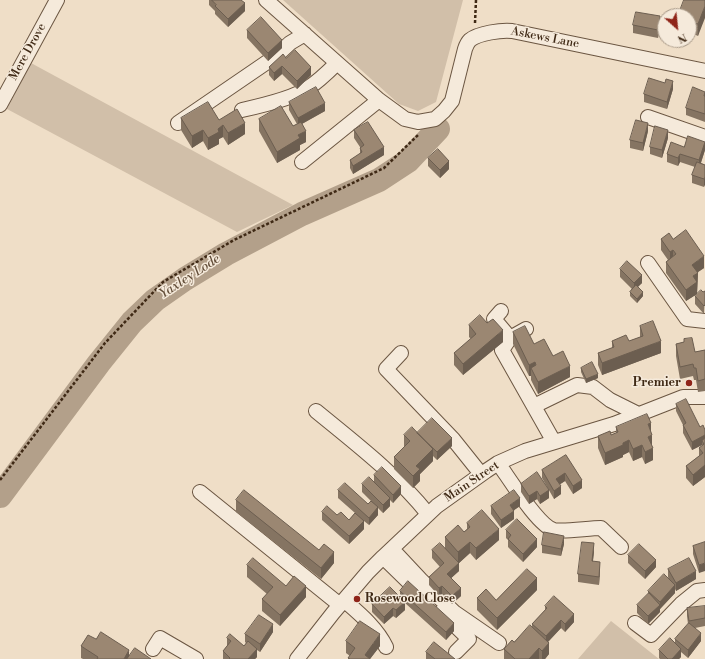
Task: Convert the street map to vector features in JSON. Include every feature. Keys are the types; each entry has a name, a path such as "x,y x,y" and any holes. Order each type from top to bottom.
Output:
{"street":[{"name":"Mere Drove","path":"0,105 57,0"},
{"path":"266,0 379,100 405,119 418,122 435,119 452,101 465,49 469,41 476,37"},
{"name":"Askews Lane","path":"476,37 500,30 512,31 705,71"},
{"path":"178,123 276,56 290,43 305,34"},
{"path":"242,110 260,106 307,89 325,75 337,63"},
{"path":"302,162 379,100"},
{"path":"648,117 705,137"},
{"path":"648,263 687,319 705,321"},
{"path":"501,311 494,319 510,338"},
{"path":"526,329 510,338 502,350 554,442"},
{"path":"401,353 386,369 453,439 481,474"},
{"path":"534,406 577,385 593,387 610,400 638,414"},
{"name":"Main Street","path":"297,659 342,602 388,553 428,514 454,493 498,463 525,451 614,424 684,397 705,397"},
{"path":"316,411 364,450 414,496 428,514"},
{"path":"498,463 543,523 554,530 601,528 621,547"},
{"path":"200,492 366,619 382,638 386,647"},
{"path":"388,553 427,586 454,612 499,643"},
{"path":"388,553 469,639 456,652"},
{"path":"635,623 651,636 681,604 697,591 705,590"},
{"path":"153,649 160,638 196,659"}],"path":[{"path":"476,0 474,19 476,37"},
{"path":"0,480 105,343 163,282 234,240 384,168 435,119"}],"shaded area":[{"path":"283,0 463,0 436,102 418,111 399,104"},
{"path":"31,63 293,205 237,232 7,109"},
{"path":"611,621 659,659 578,659"}],"building":[{"path":"212,0 241,0 245,3 228,19 215,6 216,5"},
{"path":"684,0 705,0 705,6 698,24 697,8 681,8"},
{"path":"636,12 657,16 657,30 633,25"},
{"path":"261,17 282,40 268,53 247,30"},
{"path":"295,50 311,67 297,81 282,66 274,73 269,67 283,54 286,58"},
{"path":"649,78 665,83 666,79 673,81 667,102 644,94"},
{"path":"316,87 325,103 298,118 289,102"},
{"path":"693,87 705,92 705,114 686,108"},
{"path":"208,102 219,120 237,109 245,123 228,133 223,125 218,129 219,132 208,138 203,130 192,136 181,118"},
{"path":"281,106 293,126 301,122 306,131 298,135 300,138 277,152 259,119"},
{"path":"636,120 648,123 643,143 630,140"},
{"path":"368,122 384,147 353,166 350,160 362,152 360,148 364,145 354,130"},
{"path":"655,126 668,130 662,150 650,147"},
{"path":"688,136 705,142 699,160 680,154 678,158 667,154 671,142 684,147"},
{"path":"438,149 449,161 440,170 428,158"},
{"path":"697,162 705,165 704,179 692,175"},
{"path":"686,230 704,256 692,265 698,273 693,276 697,282 686,290 666,262 676,254 673,250 670,252 661,239 669,233 673,239"},
{"path":"627,261 642,275 634,283 620,269"},
{"path":"636,285 643,292 637,299 630,292"},
{"path":"701,290 703,292 705,291 704,306 695,296"},
{"path":"480,315 487,323 493,319 503,330 463,364 454,353 476,334 469,325"},
{"path":"653,321 661,341 602,363 598,353 614,347 612,341 626,335 629,341 643,336 640,326"},
{"path":"525,326 534,344 544,339 553,356 563,351 570,366 538,382 531,368 536,365 535,362 529,365 513,332"},
{"path":"692,338 695,352 705,350 705,379 698,381 696,368 694,368 693,364 680,367 676,344 684,342 684,339"},
{"path":"592,362 598,374 586,379 581,368"},
{"path":"686,399 700,427 703,425 705,430 705,435 692,442 683,425 686,423 676,404"},
{"path":"647,414 651,423 648,424 652,435 648,437 653,448 645,452 642,445 633,449 629,440 623,443 623,445 605,453 598,436 610,431 611,435 618,432 616,427"},
{"path":"432,418 452,438 437,452 417,433"},
{"path":"412,427 433,449 416,466 420,469 413,476 394,457 410,441 404,435"},
{"path":"705,438 705,465 693,475 686,466 703,453 699,448 704,444 702,441"},
{"path":"566,455 582,480 573,486 565,473 556,479 561,486 554,491 542,470"},
{"path":"382,467 401,486 393,495 374,475"},
{"path":"537,472 549,490 540,496 537,491 529,496 521,484"},
{"path":"369,477 390,498 383,505 362,484"},
{"path":"345,483 368,504 371,501 378,507 369,518 338,490"},
{"path":"244,490 319,550 324,544 334,552 321,568 236,500"},
{"path":"514,490 520,498 510,505 514,511 501,520 491,506"},
{"path":"327,506 337,515 341,512 349,520 355,513 364,521 349,536 322,512"},
{"path":"482,510 499,529 476,548 470,542 458,552 445,537 458,525 464,532 470,527 467,523"},
{"path":"517,519 537,539 523,554 508,539 511,535 506,530"},
{"path":"544,532 564,536 561,549 542,545"},
{"path":"582,542 594,543 592,561 600,562 599,577 578,574"},
{"path":"705,542 705,563 699,565 693,546"},
{"path":"440,543 459,563 447,574 461,588 452,596 442,586 439,588 429,577 444,563 432,550"},
{"path":"639,544 656,560 645,571 628,555"},
{"path":"253,558 286,586 294,576 306,586 280,615 262,599 273,587 247,565"},
{"path":"689,558 696,571 676,583 668,569"},
{"path":"527,569 537,578 497,618 477,598 486,589 496,600"},
{"path":"664,574 675,585 660,602 648,591"},
{"path":"408,581 454,623 446,632 400,591"},
{"path":"390,587 405,602 396,610 393,608 384,617 372,604"},
{"path":"649,593 660,605 648,616 637,605"},
{"path":"554,596 574,614 565,624 561,620 546,636 532,624 547,608 545,606"},
{"path":"705,606 705,618 689,621 687,608"},
{"path":"259,615 273,624 260,644 245,634"},
{"path":"360,621 380,634 365,655 370,659 350,659 348,658 355,648 346,641"},
{"path":"689,623 701,633 688,650 675,639"},
{"path":"530,625 549,643 542,651 539,648 529,659 515,659 504,649 512,640 514,642"},
{"path":"101,632 129,650 124,659 97,659 98,657 81,646 88,635 96,639"},
{"path":"230,634 244,646 248,641 257,649 248,659 229,659 230,658 223,651 231,641 227,638"},
{"path":"670,638 681,649 672,659 668,659 659,650"},
{"path":"434,642 455,659 435,659 426,652"},
{"path":"135,648 151,659 127,659"}],"waterway":[{"name":"Yaxley Lode","path":"0,496 99,363 132,322 155,300 185,279 226,254 302,214 379,180 408,161 438,129"}],"place":[{"name":"Premier","path":"689,383"},
{"name":"Rosewood Close","path":"357,599"}]}
